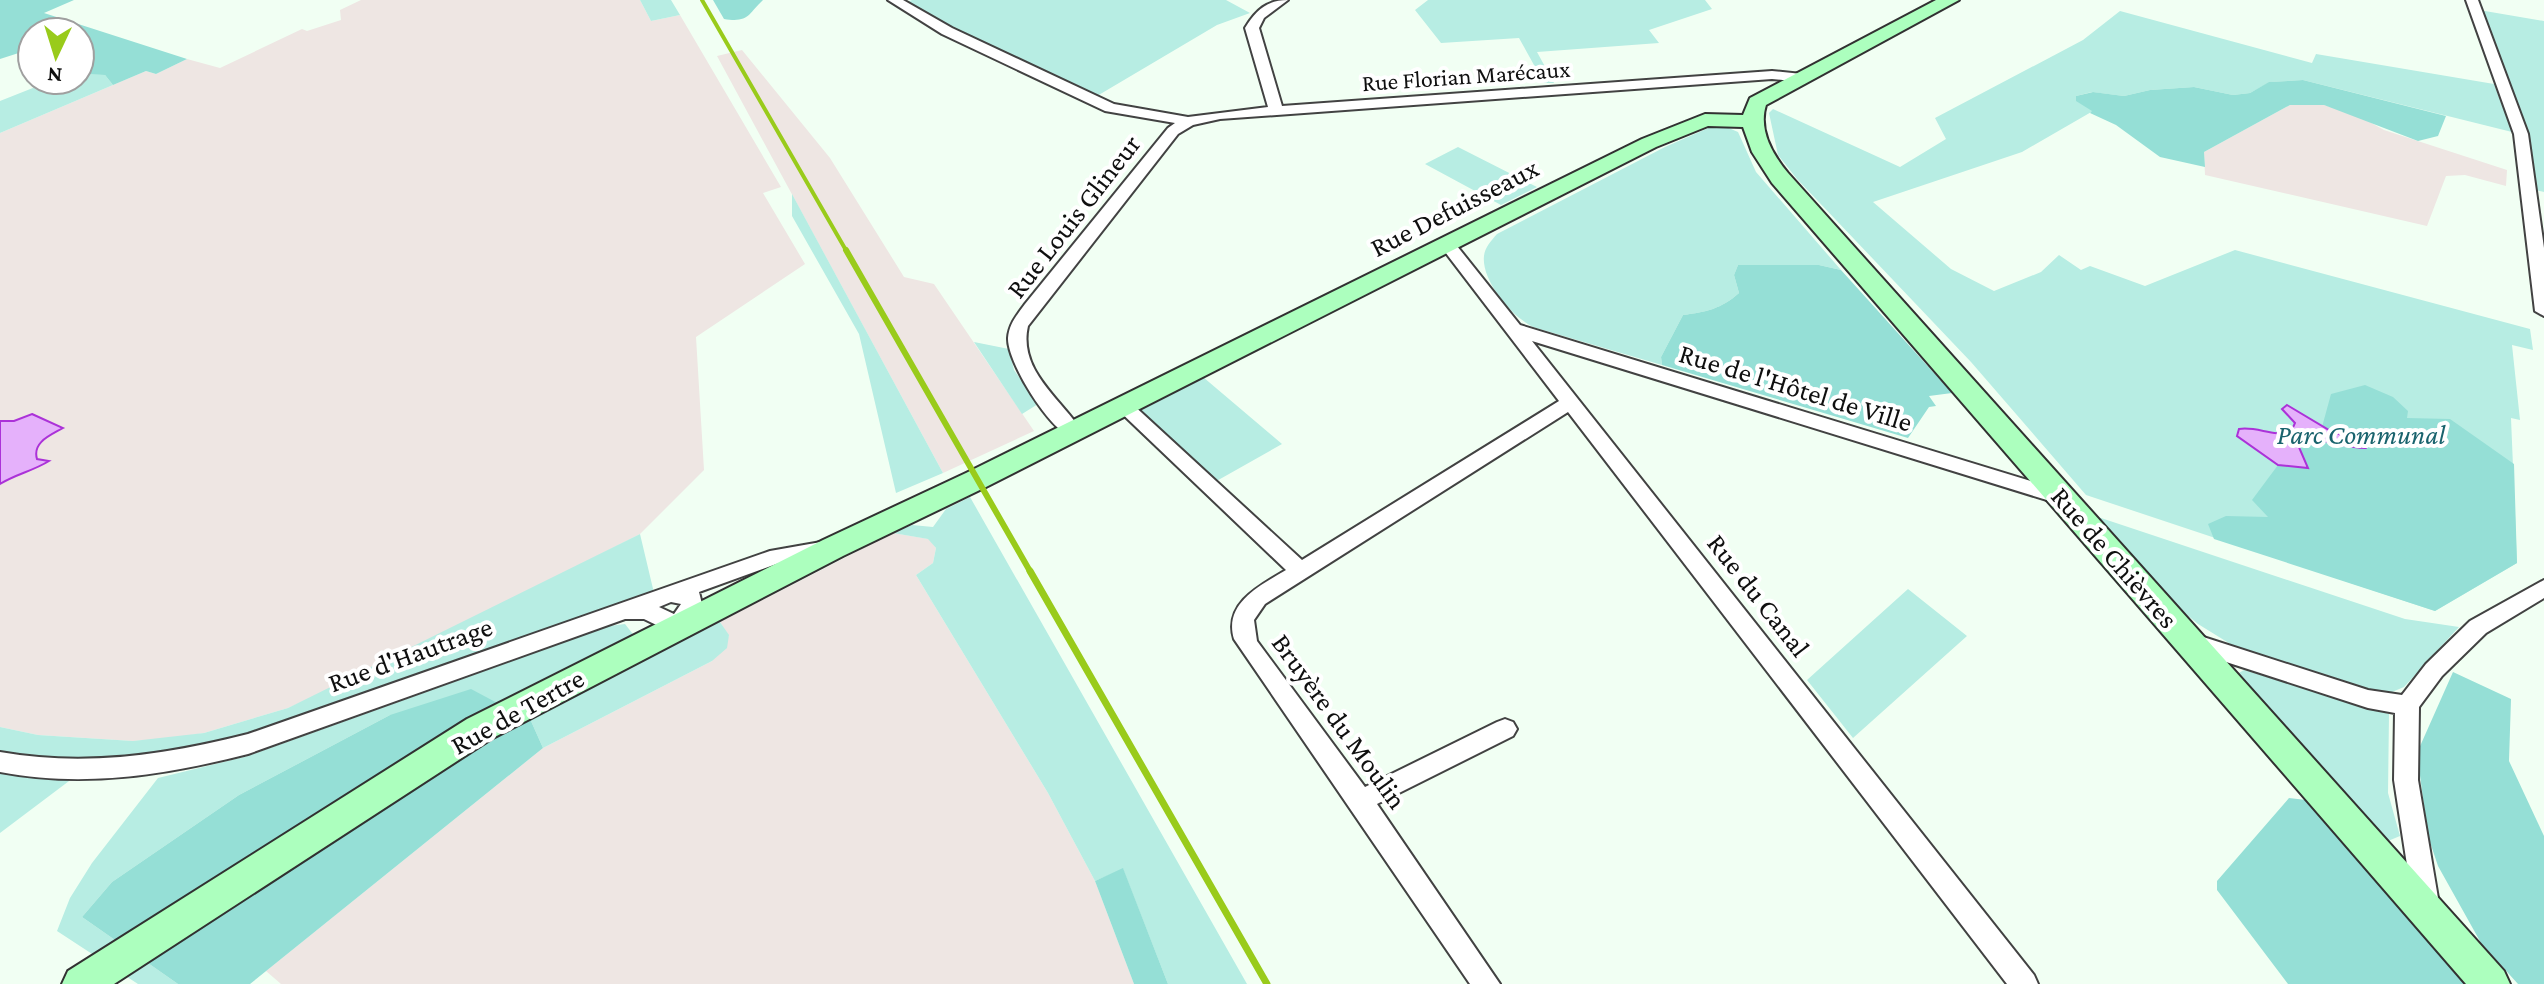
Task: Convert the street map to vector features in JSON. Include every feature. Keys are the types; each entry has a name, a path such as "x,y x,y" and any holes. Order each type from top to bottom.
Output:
{"street":[{"name":"Rue Florian Marécaux","path":"894,0 947,31 1110,108 1188,121 1209,116 1772,75 1802,78"},
{"path":"1276,111 1252,28 1259,16 1282,0"},
{"path":"1705,120 1802,78 1950,0"},
{"path":"2472,0 2521,134 2544,311"},
{"path":"1735,79 1765,96"},
{"path":"1753,121 1754,108 1765,96"},
{"name":"Rue Defuisseaux","path":"976,480 1649,143 1705,120 1753,121"},
{"name":"Rue Louis Glineur","path":"1072,431 1031,380 1019,353 1017,331 1031,308 1173,131 1188,121"},
{"name":"Rue de Chièvres","path":"1753,121 1763,153 1780,178 2491,984"},
{"name":"Rue du Canal","path":"1447,244 2024,984"},
{"name":"Rue de l'Hôtel de Ville","path":"1513,329 2063,498"},
{"name":"Bruyère du Moulin","path":"1486,984 1361,800 1243,636 1244,612 1257,598 1571,402"},
{"path":"1123,406 1302,572"},
{"name":"Rue de Tertre","path":"81,984 479,729 675,610 833,548 976,480"},
{"path":"2428,912 2406,780 2407,705 2434,670 2478,627 2544,588"},
{"path":"619,613 675,610"},
{"name":"Rue d'Hautrage","path":"0,762 72,770 145,767 205,755 248,744 449,670 619,613 675,610"},
{"path":"2190,642 2368,699 2407,705"},
{"path":"1361,800 1505,729"}],"shaded area":[{"path":"361,0 640,0 651,21 680,15 781,187 763,193 805,264 696,337 704,470 640,534 358,677 288,708 204,733 167,739 133,741 38,735 0,727 0,133 87,96 96,96 96,92 146,71 156,74 187,59 220,68 302,29 307,31 341,20 340,10"},
{"path":"742,50 830,158 904,277 934,284 1034,431 943,473 717,56"},
{"path":"2290,105 2324,105 2357,115 2384,130 2507,170 2506,186 2465,175 2446,176 2427,226 2205,175 2204,152"},
{"path":"2287,405 2329,430 2360,442 2365,448 2323,441 2298,445 2308,468 2278,465 2237,436 2239,429 2246,428 2291,432 2295,423 2282,409"},
{"path":"32,414 63,428 37,448 37,459 49,461 0,484 0,421 14,421"},
{"path":"893,533 929,539 936,548 933,563 916,575 1048,793 1095,881 1134,984 281,984 266,971 543,748 712,661 729,636 720,622"}],"green space":[{"path":"0,0 74,0 44,13 53,16 16,16 16,54 0,59"},
{"path":"640,0 671,0 680,15 651,21"},
{"path":"713,0 763,0 747,16 732,20 724,19"},
{"path":"1226,0 1250,13 1217,25 1097,96 954,30 907,2"},
{"path":"1428,0 1705,0 1712,9 1649,30 1659,43 1537,52 1554,83 1544,83 1519,38 1441,43 1415,10"},
{"path":"2479,10 2544,21 2544,192 2535,190"},
{"name":"Parc Communal","path":"2120,11 2312,63 2316,54 2494,84 2512,132 2303,80 2270,82 2250,93 2233,95 2194,87 2150,90 2124,96 2092,92 2076,96 2093,111 2022,152 1873,202 1951,269 1994,291 2041,272 2059,255 2081,270 2090,266 2145,286 2235,250 2530,329 2533,350 2512,345 2520,420 2511,418 2517,563 2435,611 2086,495 1971,362 1797,179 1778,155 1769,113 1773,109 1900,167 1946,139 1935,118 2083,40"},
{"path":"96,30 187,59 156,74 146,71 113,85 105,75 96,75"},
{"path":"96,75 105,75 113,85 96,92"},
{"path":"2303,80 2446,116 2438,136 2418,141 2324,105 2290,105 2204,152 2205,167 2160,157 2076,101 2076,96 2093,92 2124,96 2150,90 2194,87 2233,95 2250,93 2269,82"},
{"path":"16,95 87,96 0,133 0,101"},
{"path":"1713,126 1724,126 1738,132 1756,172 1841,270 1819,265 1738,265 1734,275 1739,293 1713,309 1683,315 1661,357 1662,365 1536,328 1509,308 1493,288 1484,266 1486,250 1497,234 1665,147"},
{"path":"1458,147 1537,187 1501,205 1425,164"},
{"path":"792,194 943,473 896,493 859,334 792,216"},
{"path":"1738,265 1819,265 1841,270 1952,393 1929,396 1936,406 1929,407 1908,438 1662,365 1661,357 1683,315 1713,309 1739,293 1734,275"},
{"path":"974,342 1009,349 1014,370 1038,404 1022,414"},
{"path":"1203,377 1282,444 1213,483 1135,411"},
{"path":"2365,385 2393,397 2408,411 2407,418 2450,419 2514,464 2517,563 2435,611 2214,539 2208,524 2226,516 2268,517 2252,500 2278,465 2308,468 2298,445 2322,441 2360,449 2322,427 2331,394"},
{"path":"970,497 1247,984 1168,984 1123,869 1095,881 1048,793 916,575 933,563 936,548 928,539 893,533 912,525 933,527 946,509"},
{"path":"2098,517 2405,619 2459,627 2404,687 2392,692 2359,688 2232,645 2198,624 2168,599"},
{"path":"640,534 654,593 231,741 85,769 0,833 0,727 38,735 133,741 204,733 288,708"},
{"path":"1908,589 1967,636 1853,738 1807,680"},
{"path":"720,622 729,635 727,648 712,661 543,748 531,721 390,715 239,795 112,882 82,917 178,984 138,984 57,931 70,898 92,863 158,778 248,756 609,626 625,624 650,656"},
{"path":"2244,670 2389,714 2388,793 2400,836 2388,841 2382,838 2237,674"},
{"path":"2453,672 2511,699 2509,761 2544,836 2544,984 2518,984 2481,943 2438,866 2428,836 2417,753"},
{"path":"471,689 531,721 543,748 250,984 178,984 82,917 112,882 239,795 390,715"},
{"path":"2289,798 2306,800 2467,984 2288,984 2217,890 2217,881"},
{"path":"1123,868 1168,984 1134,984 1095,881"}],"railway":[{"path":"702,0 847,252"},
{"path":"846,250 1031,573"},
{"path":"1030,571 1267,984"}]}
